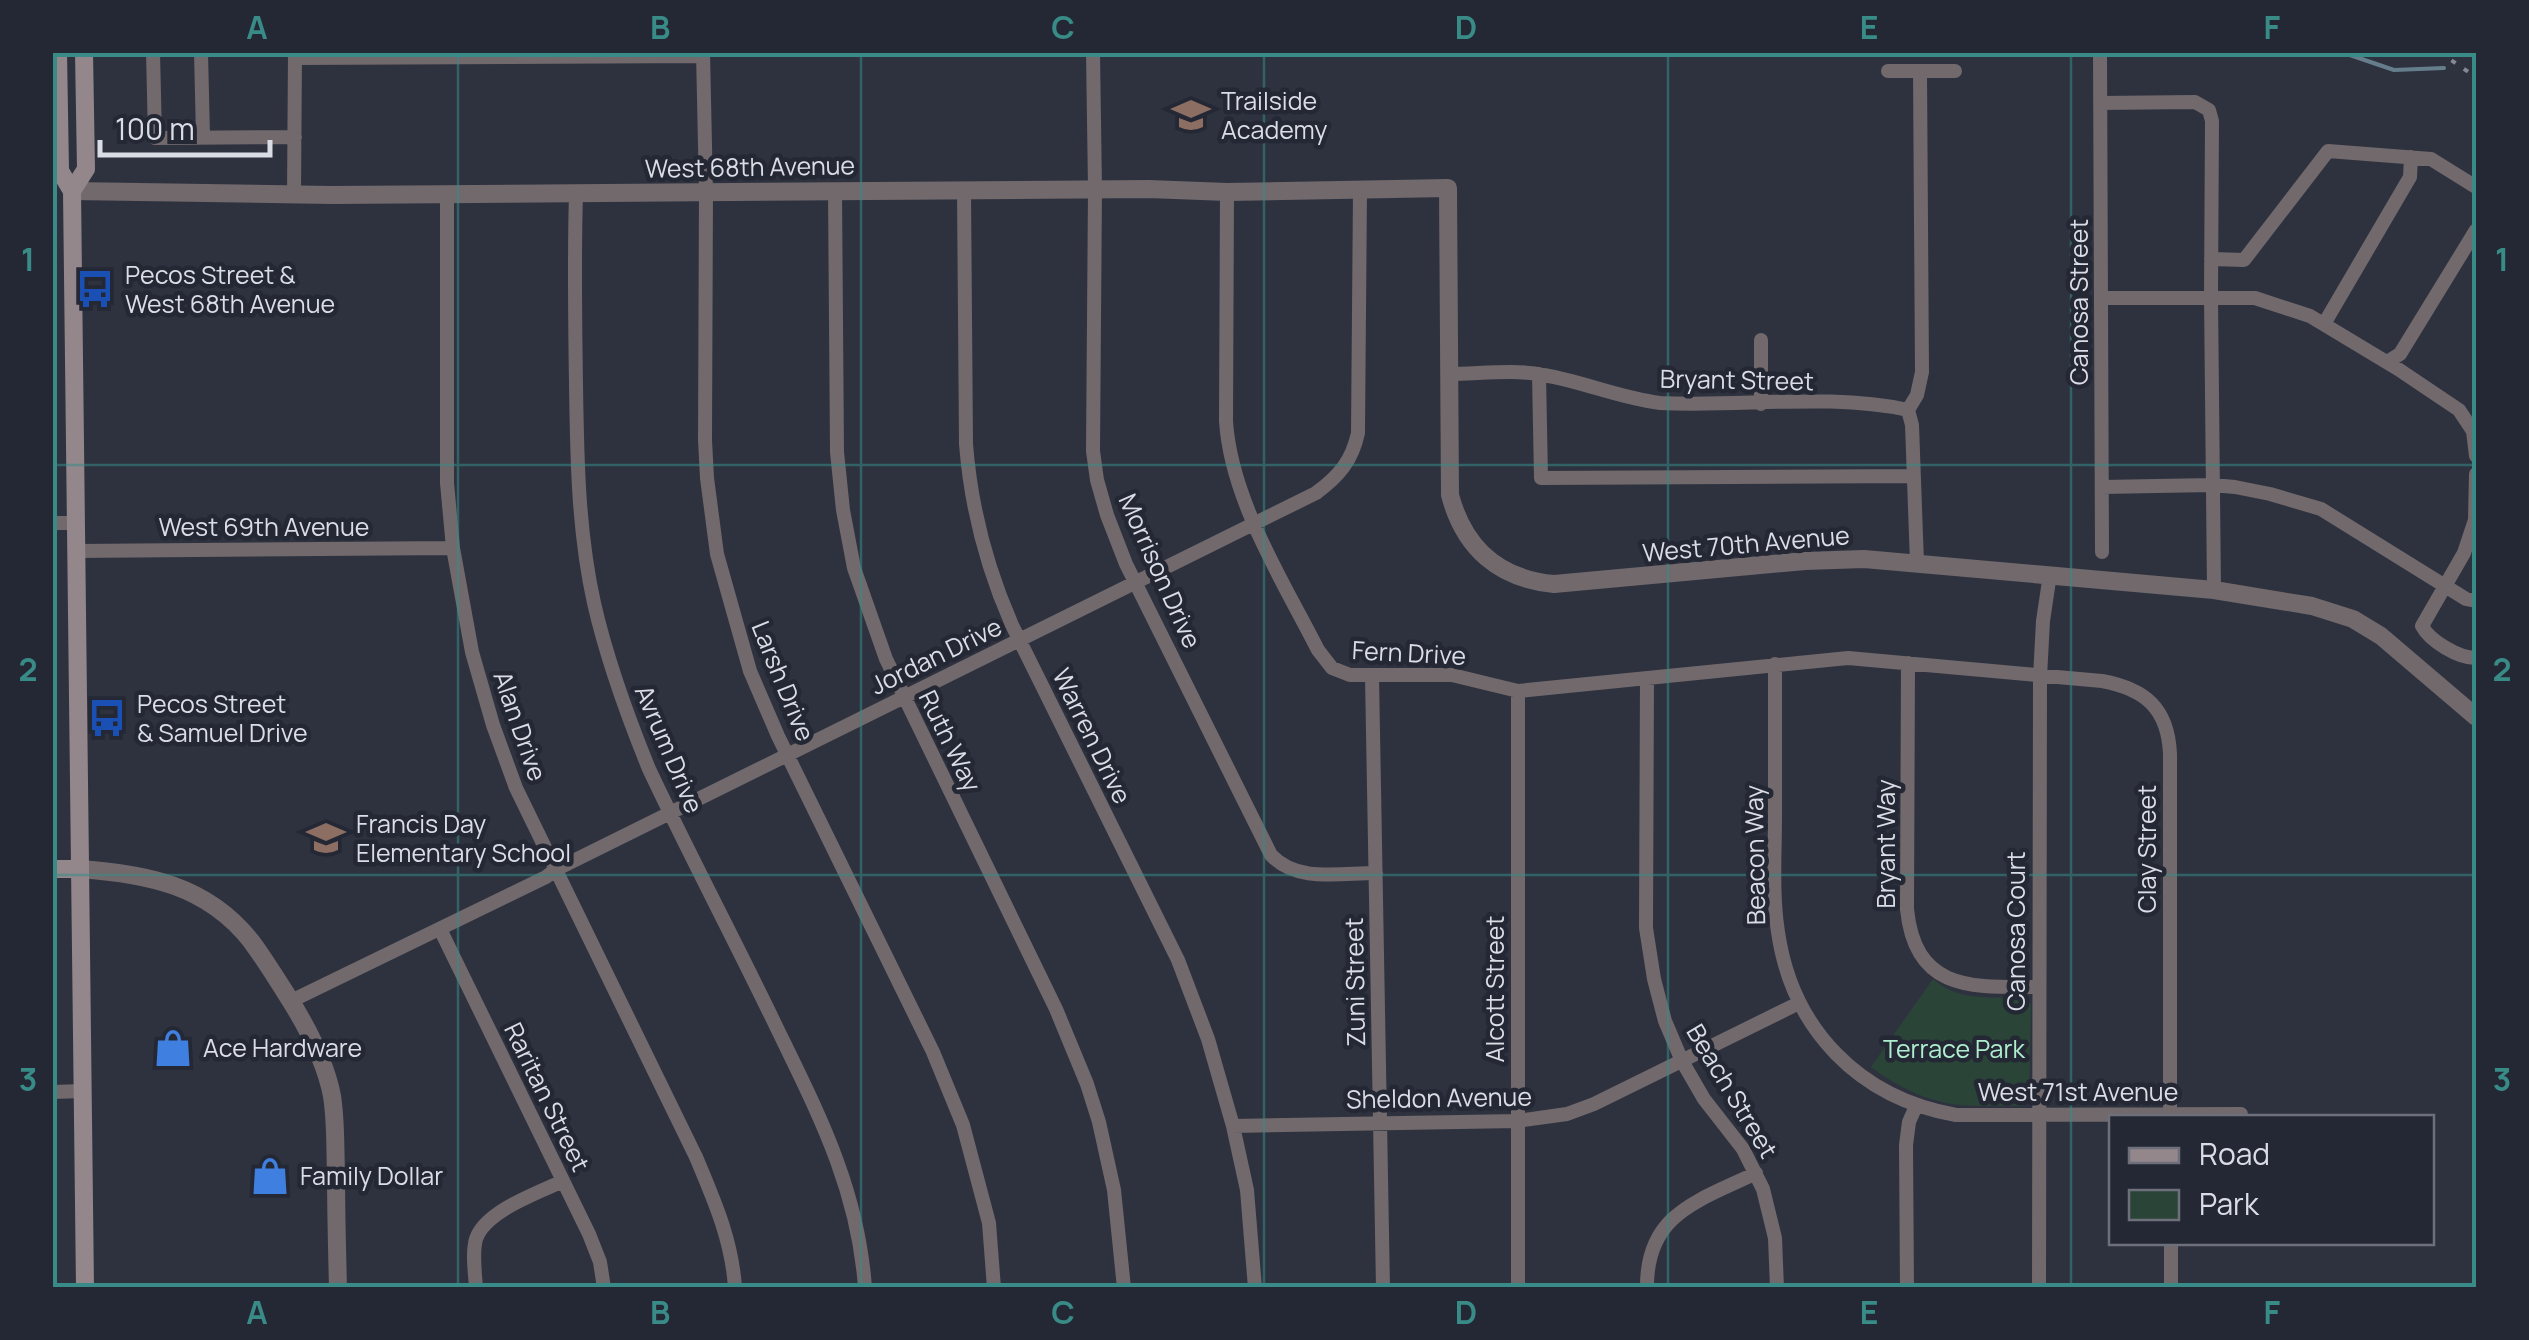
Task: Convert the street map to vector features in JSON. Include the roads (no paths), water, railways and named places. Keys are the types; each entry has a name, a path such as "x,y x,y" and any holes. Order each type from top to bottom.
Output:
{"main road":[{"path":"58,52 76,523 85,1288"},
{"path":"62,192 86,169 84,52"},
{"path":"52,869 80,868"}],"street":[{"path":"154,52 155,138 295,138"},
{"path":"202,52 203,137"},
{"name":"Morrison Drive","path":"1093,52 1092,408 1095,468 1107,515 1136,582 1271,854 1283,866 1299,872 1376,873"},
{"name":"Canosa Street","path":"2100,52 2102,552"},
{"path":"294,194 295,56 703,54"},
{"name":"Larsh Drive","path":"703,54 706,440 717,554 738,636 763,703 933,1052 963,1125 989,1223 994,1288"},
{"path":"1888,71 1955,71"},
{"path":"1917,562 1912,426 1908,410 1917,395 1922,372 1920,71"},
{"path":"2100,103 2194,102 2209,110 2212,121 2214,590"},
{"path":"2211,260 2244,260 2328,152 2431,159 2476,186"},
{"path":"2324,324 2410,178 2411,157"},
{"name":"West 68th Avenue","path":"62,192 576,194 1448,188"},
{"name":"West 70th Avenue","path":"1448,188 1448,474 1453,506 1484,556 1515,576 1554,584 1864,559 2214,590 2312,606 2353,619 2381,636 2476,717"},
{"name":"Warren Drive","path":"964,190 966,444 976,520 987,564 1020,640 1178,960 1208,1039 1234,1126 1247,1190 1255,1288"},
{"name":"Jordan Drive","path":"291,1002 1328,484 1344,469 1353,453 1358,422 1360,190"},
{"name":"Ruth Way","path":"835,192 837,452 842,510 863,598 903,696 1056,1009 1087,1084 1114,1190 1124,1288"},
{"name":"Fern Drive","path":"1226,192 1227,436 1236,478 1254,523 1318,650 1340,672 1372,676 1452,674 1518,691 1848,658 2040,677"},
{"name":"Alan Drive","path":"448,194 448,483 453,548 466,626 493,724 516,788 696,1156 727,1237 735,1288"},
{"name":"Avrum Drive","path":"576,194 577,447 586,564 601,630 623,702 670,813 831,1143 850,1195 864,1288"},
{"path":"2387,362 2400,354 2476,230"},
{"path":"2102,298 2255,298 2310,316 2460,410 2473,431 2476,456"},
{"path":"1761,340 1761,404"},
{"name":"Bryant Street","path":"1448,374 1539,374 1633,400 1692,405 1851,403 1908,410"},
{"path":"1539,374 1541,478 1914,476"},
{"path":"2476,474 2475,520 2464,553 2422,626 2427,636 2467,658 2476,658"},
{"path":"2102,486 2235,487 2321,509 2466,599 2476,601"},
{"path":"52,523 76,523"},
{"name":"West 69th Avenue","path":"76,551 453,548"},
{"name":"Canosa Court","path":"2039,1288 2040,677 2050,574"},
{"name":"Bryant Way","path":"1908,663 1907,909 1912,936 1930,965 1958,983 2038,987"},
{"name":"Beacon Way","path":"1776,664 1777,927 1787,973 1799,1003 1823,1041 1884,1091 1916,1106"},
{"name":"Zuni Street","path":"1372,676 1383,1288"},
{"name":"Clay Street","path":"2040,677 2102,682 2134,690 2156,707 2168,732 2170,1115"},
{"name":"Beach Street","path":"1647,678 1647,940 1654,980 1682,1062 1756,1173 1772,1220 1777,1288"},
{"name":"Alcott Street","path":"1518,691 1518,1288"},
{"path":"80,868 140,874 209,902 251,941 291,1002 317,1050 331,1092 338,1288"},
{"name":"Raritan Street","path":"440,929 596,1251 604,1288"},
{"name":"Sheldon Avenue","path":"1234,1126 1545,1119 1579,1110 1799,1003"},
{"path":"52,1092 83,1092"},
{"path":"1907,1288 1906,1145 1916,1106"},
{"name":"West 71st Avenue","path":"1916,1106 1956,1115 2109,1116"},
{"name":"West 71st Avenue","path":"2206,1115 2241,1114"},
{"path":"1647,1288 1648,1258 1667,1224 1690,1206 1756,1173"},
{"path":"476,1288 475,1248 482,1228 496,1215 562,1181"},
{"path":"2171,1245 2171,1288"}],"waterway":[{"path":"2341,52 2394,70 2444,68"}],"railway":[{"path":"2439,52 2476,77"}],"place":[{"name":"Trailside Academy","path":"1191,115"},
{"name":"Pecos Street & West 68th Avenue","path":"95,289"},
{"name":"Pecos Street & Samuel Drive","path":"107,718"},
{"name":"Francis Day Elementary School","path":"326,838"},
{"name":"Ace Hardware","path":"173,1048"},
{"name":"Family Dollar","path":"270,1176"}],"park label":[{"name":"Terrace Park","path":"1954,1049"}]}
